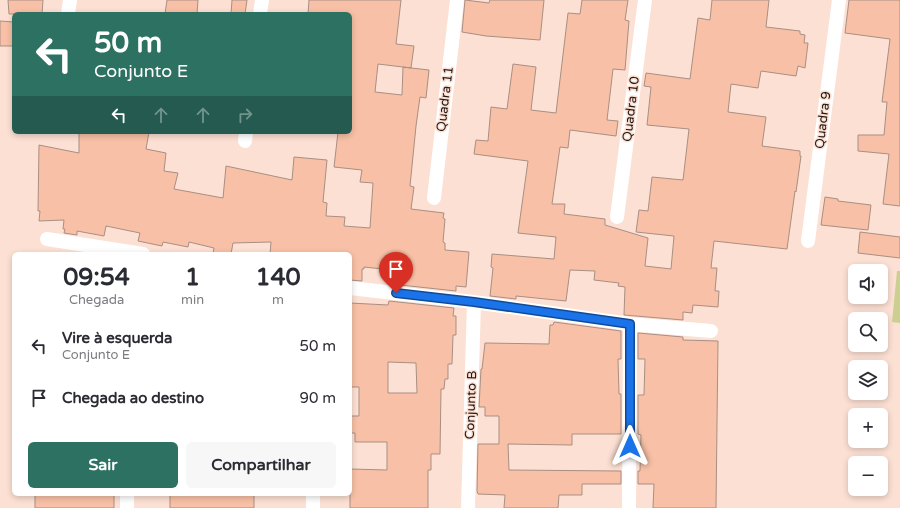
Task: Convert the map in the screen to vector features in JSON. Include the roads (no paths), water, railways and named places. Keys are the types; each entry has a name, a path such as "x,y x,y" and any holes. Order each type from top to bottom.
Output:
{"street":[{"path":"68,12 70,0"},
{"path":"260,12 262,0"},
{"name":"Quadra 11","path":"434,198 457,0"},
{"name":"Quadra 10","path":"616,217 645,0"},
{"name":"Quadra 9","path":"808,241 839,0"},
{"path":"47,239 122,252"},
{"path":"352,288 474,302 630,324 711,331"},
{"name":"Conjunto B","path":"468,508 474,302"},
{"path":"629,508 630,324"},
{"path":"127,496 127,508"},
{"path":"313,496 313,508"}]}
